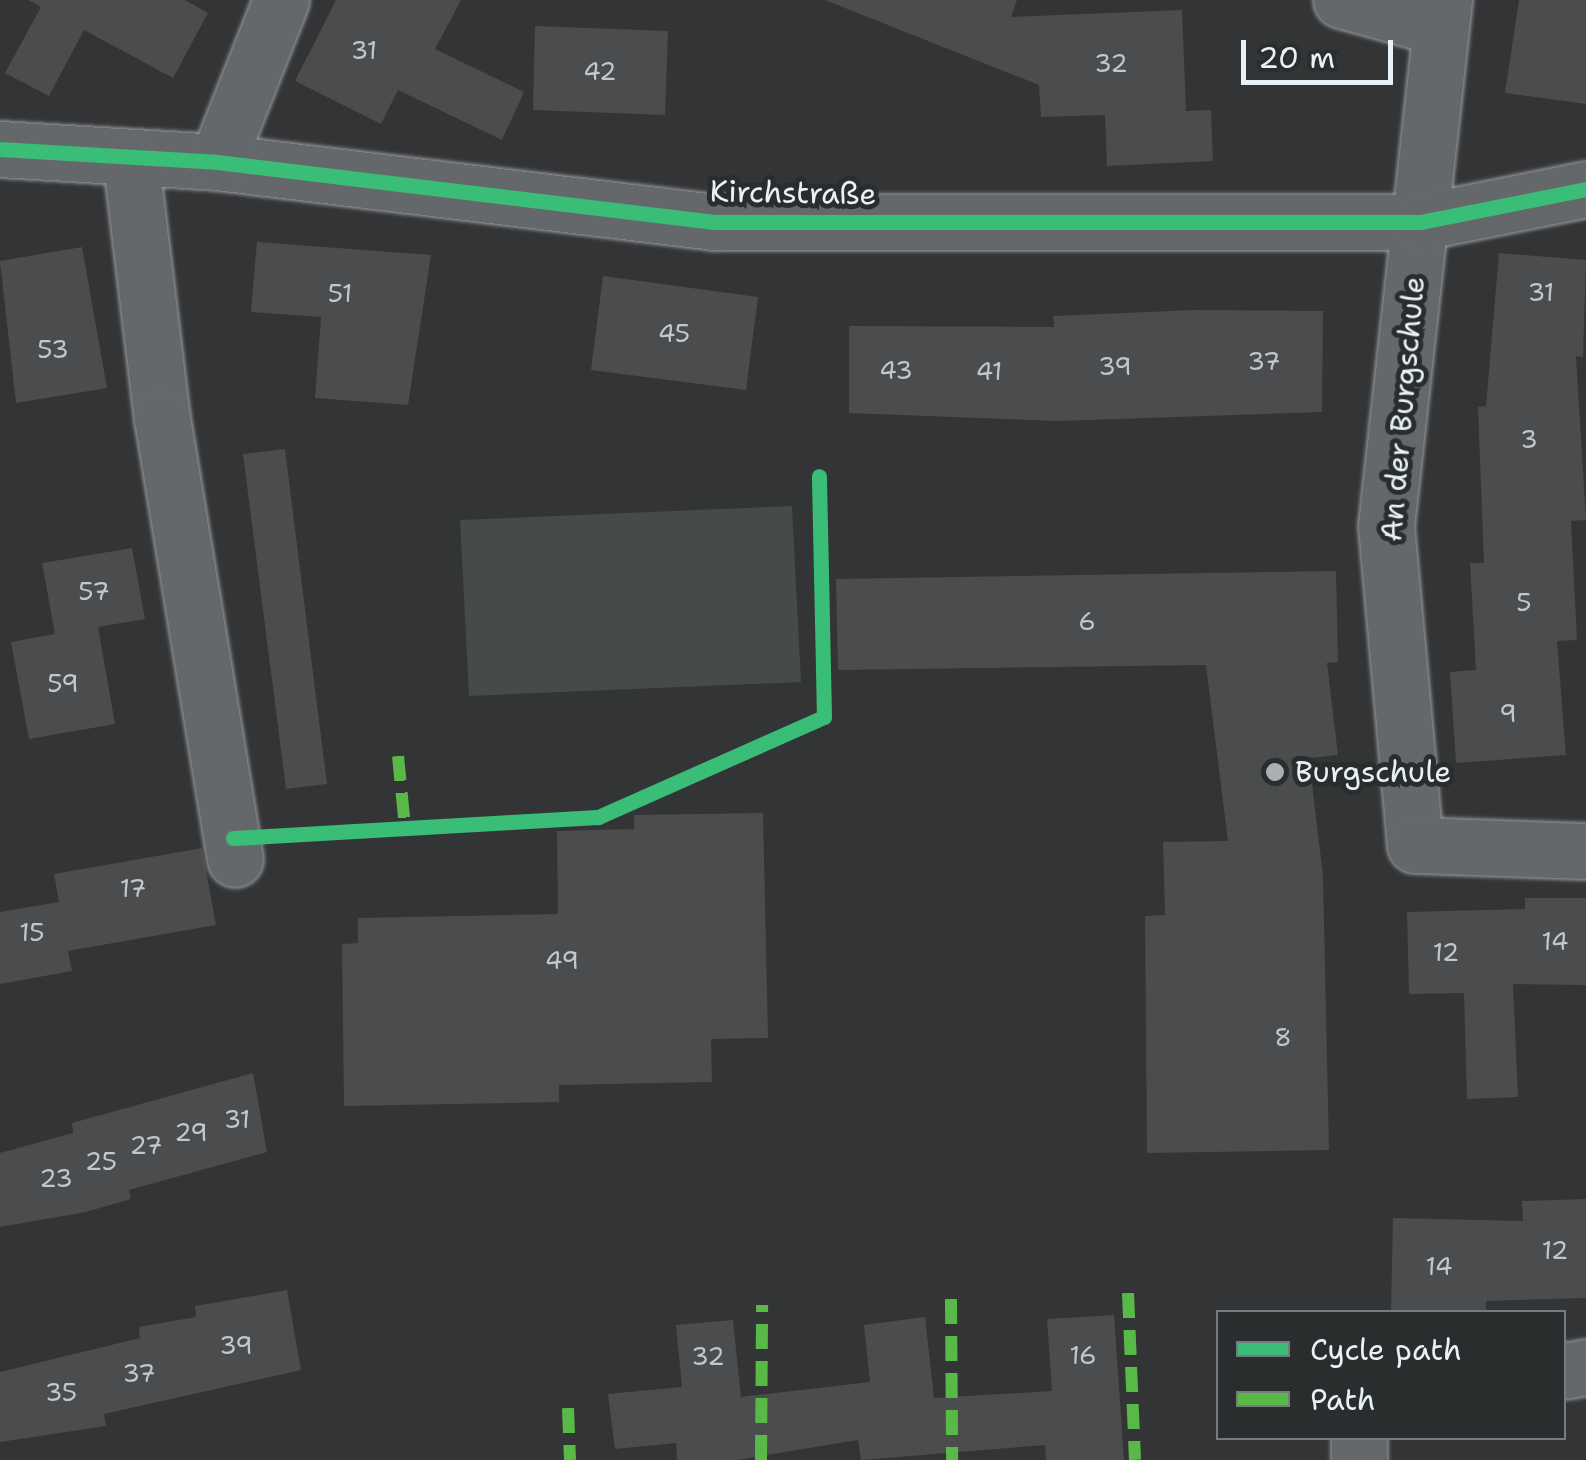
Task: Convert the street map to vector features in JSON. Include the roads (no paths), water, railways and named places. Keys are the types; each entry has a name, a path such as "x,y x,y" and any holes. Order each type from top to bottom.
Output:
{"street":[{"path":"217,162 281,0"},
{"path":"1342,0 1441,14 1421,222"},
{"name":"Kirchstraße","path":"0,149 131,164 217,162 714,222 1421,222 1586,189"},
{"path":"131,164 162,418 235,859"},
{"name":"An der Burgschule","path":"1421,222 1386,526 1415,845 1586,851"}],"place":[{"name":"Burgschule","path":"1275,772"}]}
